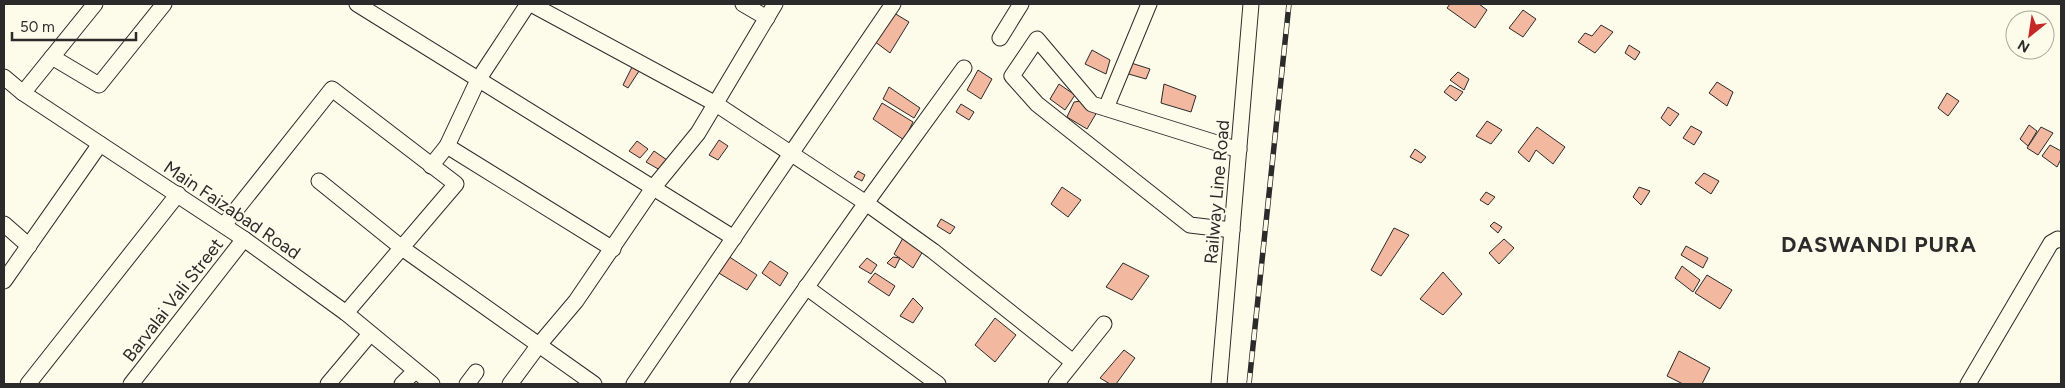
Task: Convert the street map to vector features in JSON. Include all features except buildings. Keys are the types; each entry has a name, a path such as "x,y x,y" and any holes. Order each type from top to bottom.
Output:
{"street":[{"path":"23,93 95,4"},
{"path":"52,57 98,85 164,4"},
{"path":"357,4 734,238"},
{"path":"431,166 447,146 478,80 530,4 716,104 866,203 933,251 1073,362"},
{"path":"743,4 766,18"},
{"path":"510,384 538,346 576,301 654,188 698,134 775,4"},
{"path":"634,384 893,4"},
{"path":"1000,38 1021,4"},
{"path":"1106,108 1149,4"},
{"name":"Railway Line Road","path":"1220,384 1251,4"},
{"path":"1232,230 1190,225 1037,104 1012,76 1037,39 1092,104 1239,150"},
{"path":"738,384 964,68"},
{"name":"Main Faizabad Road","path":"4,77 23,93 224,225 346,312 432,384"},
{"path":"224,225 332,89 456,184 346,312"},
{"path":"4,281 100,144"},
{"path":"447,146 613,249"},
{"path":"319,181 402,248 594,384"},
{"path":"28,384 178,194"},
{"path":"4,224 29,246"},
{"name":"Barvalai Vali Street","path":"131,384 244,239"},
{"path":"1968,384 2051,243 2058,239 2061,240"},
{"path":"806,287 938,384"},
{"path":"1056,384 1104,324"},
{"path":"328,384 370,334"},
{"path":"402,384 415,370"}],"railway":[{"path":"1249,384 1289,4"}],"district":[{"name":"DASWANDI PURA","path":"1879,244"}]}
